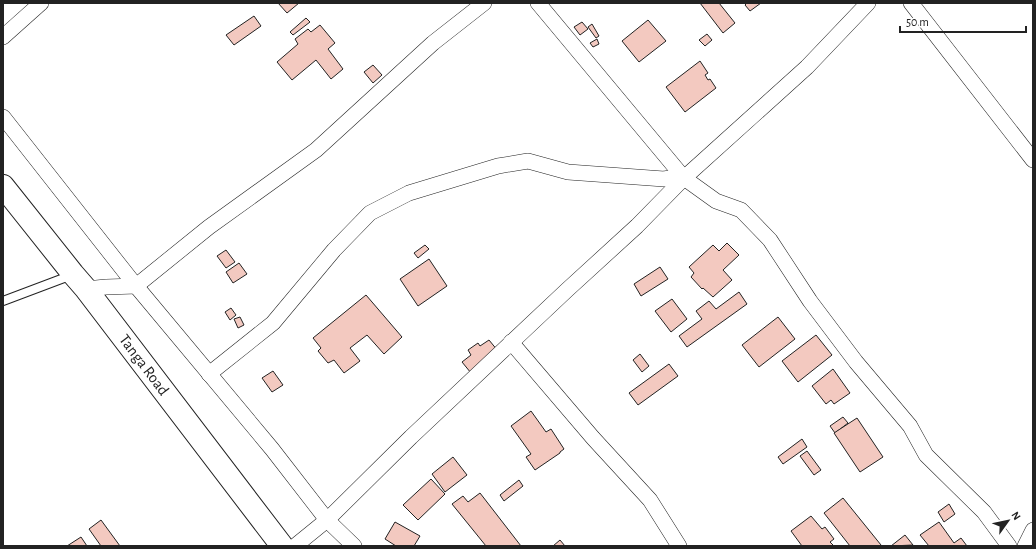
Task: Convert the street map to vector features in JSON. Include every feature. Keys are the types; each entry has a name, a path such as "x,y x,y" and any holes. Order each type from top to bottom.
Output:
{"highway":[{"name":"Tanga Road","path":"3,186 79,282 282,546"}],"street":[{"path":"3,37 41,3"},
{"path":"79,282 106,287 136,286 209,227 316,150 433,43 484,3"},
{"path":"538,3 683,177 716,201 741,210 770,240 810,301 856,362 910,426 926,455 984,512 1009,546"},
{"path":"295,546 327,520 411,436 637,226 683,177 808,67 868,3"},
{"path":"911,3 1033,160"},
{"path":"3,117 136,286 272,449 327,520 354,546"},
{"path":"209,374 273,323 334,250 370,213 409,193 498,166 528,161 568,172 664,179 683,177"},
{"path":"511,342 593,438 650,500 679,546"},
{"path":"1025,546 1033,530"}],"lane":[{"path":"3,301 79,282"}],"building":[{"path":"278,3 299,3 287,13"},
{"path":"700,3 719,3 735,23 723,33"},
{"path":"747,3 761,3 750,11 745,5"},
{"path":"254,16 261,26 234,45 226,35"},
{"path":"306,18 310,22 293,35 290,32"},
{"path":"648,20 666,41 639,62 622,41"},
{"path":"582,22 588,29 580,35 574,27"},
{"path":"592,24 599,36 596,38 588,27"},
{"path":"320,25 335,43 328,49 343,69 331,79 316,60 292,80 277,62 298,44 295,39 308,29 311,32"},
{"path":"707,34 712,40 705,46 699,40"},
{"path":"597,39 599,44 593,47 590,43"},
{"path":"700,61 708,73 705,75 708,80 710,79 716,88 685,112 666,87"},
{"path":"373,65 382,75 373,83 364,72"},
{"path":"727,243 739,255 723,270 732,280 713,297 703,288 702,289 691,277 694,273 689,267 713,245 719,251"},
{"path":"425,245 429,249 418,258 414,253"},
{"path":"226,250 235,262 226,268 217,256"},
{"path":"429,259 447,286 418,306 400,279"},
{"path":"239,263 247,274 233,283 226,272"},
{"path":"660,267 668,279 641,296 634,284"},
{"path":"739,292 747,304 687,347 679,336 702,319 696,311 709,301 716,309"},
{"path":"366,295 402,337 384,354 367,335 350,348 360,361 344,373 334,360 328,363 318,351 321,348 313,338"},
{"path":"672,299 687,319 671,332 655,311"},
{"path":"231,308 236,315 230,320 225,312"},
{"path":"240,317 244,325 238,328 234,319"},
{"path":"778,317 795,339 759,367 742,345"},
{"path":"816,335 832,355 798,382 782,361"},
{"path":"489,340 498,351 471,373 462,362 471,355 468,350 478,343 480,346"},
{"path":"640,354 649,366 642,372 633,360"},
{"path":"669,364 678,376 638,405 629,393"},
{"path":"833,369 850,393 834,404 831,400 826,404 812,386"},
{"path":"273,371 283,385 272,392 262,378"},
{"path":"531,411 546,432 551,429 564,449 535,470 526,457 531,454 511,426"},
{"path":"843,417 848,423 835,433 830,426"},
{"path":"857,418 883,457 860,472 834,433"},
{"path":"802,439 807,447 783,464 778,457"},
{"path":"807,451 821,470 814,475 800,456"},
{"path":"453,457 467,475 445,492 432,474"},
{"path":"431,479 445,494 418,520 403,505"},
{"path":"519,480 523,486 504,501 500,495"},
{"path":"480,493 521,546 486,546 452,504 463,496 468,502"},
{"path":"843,498 881,545 880,546 850,546 824,513"},
{"path":"949,504 955,514 944,522 938,512"},
{"path":"811,516 822,529 825,527 834,539 830,542 834,546 802,546 791,531"},
{"path":"101,520 120,546 101,546 89,529"},
{"path":"395,522 420,536 414,546 396,546 385,539"},
{"path":"939,522 954,543 961,538 967,546 929,546 920,535"},
{"path":"905,535 913,545 891,546"},
{"path":"81,537 87,546 67,546"},
{"path":"560,540 565,546 553,546"}]}
